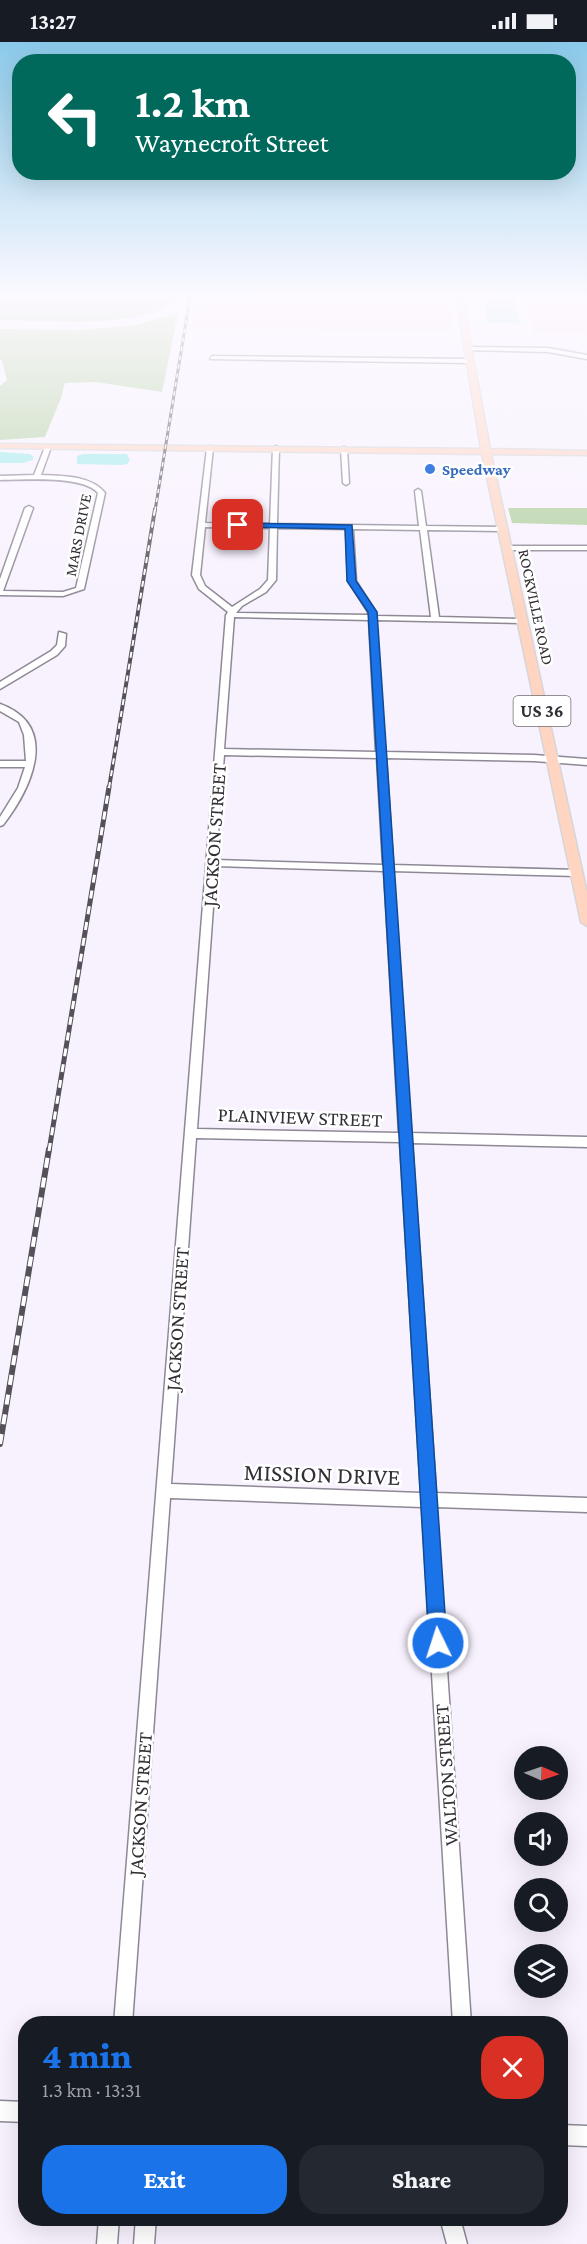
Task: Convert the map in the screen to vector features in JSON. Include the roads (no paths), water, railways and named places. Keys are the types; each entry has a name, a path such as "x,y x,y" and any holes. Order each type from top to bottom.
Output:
{"main road":[{"name":"ROCKVILLE ROAD","path":"477,400 506,548 587,922"},
{"path":"0,446 587,453"}],"street":[{"path":"0,478 36,479 48,447"},
{"path":"210,448 197,579 202,587 231,613 522,621"},
{"path":"231,613 271,583 276,448"},
{"path":"344,449 346,483"},
{"name":"MARS DRIVE","path":"0,592 63,594 75,592 81,586 102,493 101,488 76,479 36,479"},
{"path":"418,491 435,619"},
{"path":"0,592 29,508"},
{"path":"201,525 502,529"},
{"name":"WALTON STREET","path":"349,527 352,581 357,592 370,606 372,618 461,2016"},
{"path":"506,548 587,548"},
{"name":"JACKSON STREET","path":"124,2016 231,613"},
{"path":"0,686 54,653 61,646 62,634"},
{"path":"0,707 18,716 24,724 30,749 30,765 25,787 18,801 0,823"},
{"path":"220,752 552,759 587,762"},
{"path":"0,764 30,765"},
{"path":"212,863 577,873"},
{"name":"PLAINVIEW STREET","path":"192,1133 587,1142"},
{"name":"MISSION DRIVE","path":"164,1491 587,1505"},
{"path":"0,2111 18,2112"},
{"path":"568,2135 587,2136"},
{"path":"107,2244 108,2226"},
{"path":"144,2244 145,2226"},
{"path":"452,2226 457,2244"}],"water":[{"path":"0,452 29,454 33,456 33,460 23,463 0,463"},
{"path":"127,454 130,460 127,464 122,465 77,464 77,456"}],"railway":[{"path":"155,511 173,400"},
{"path":"109,788 155,509"},
{"path":"49,1151 109,787"},
{"path":"0,1444 49,1149"}],"place":[{"name":"Speedway","path":"430,469"}]}
